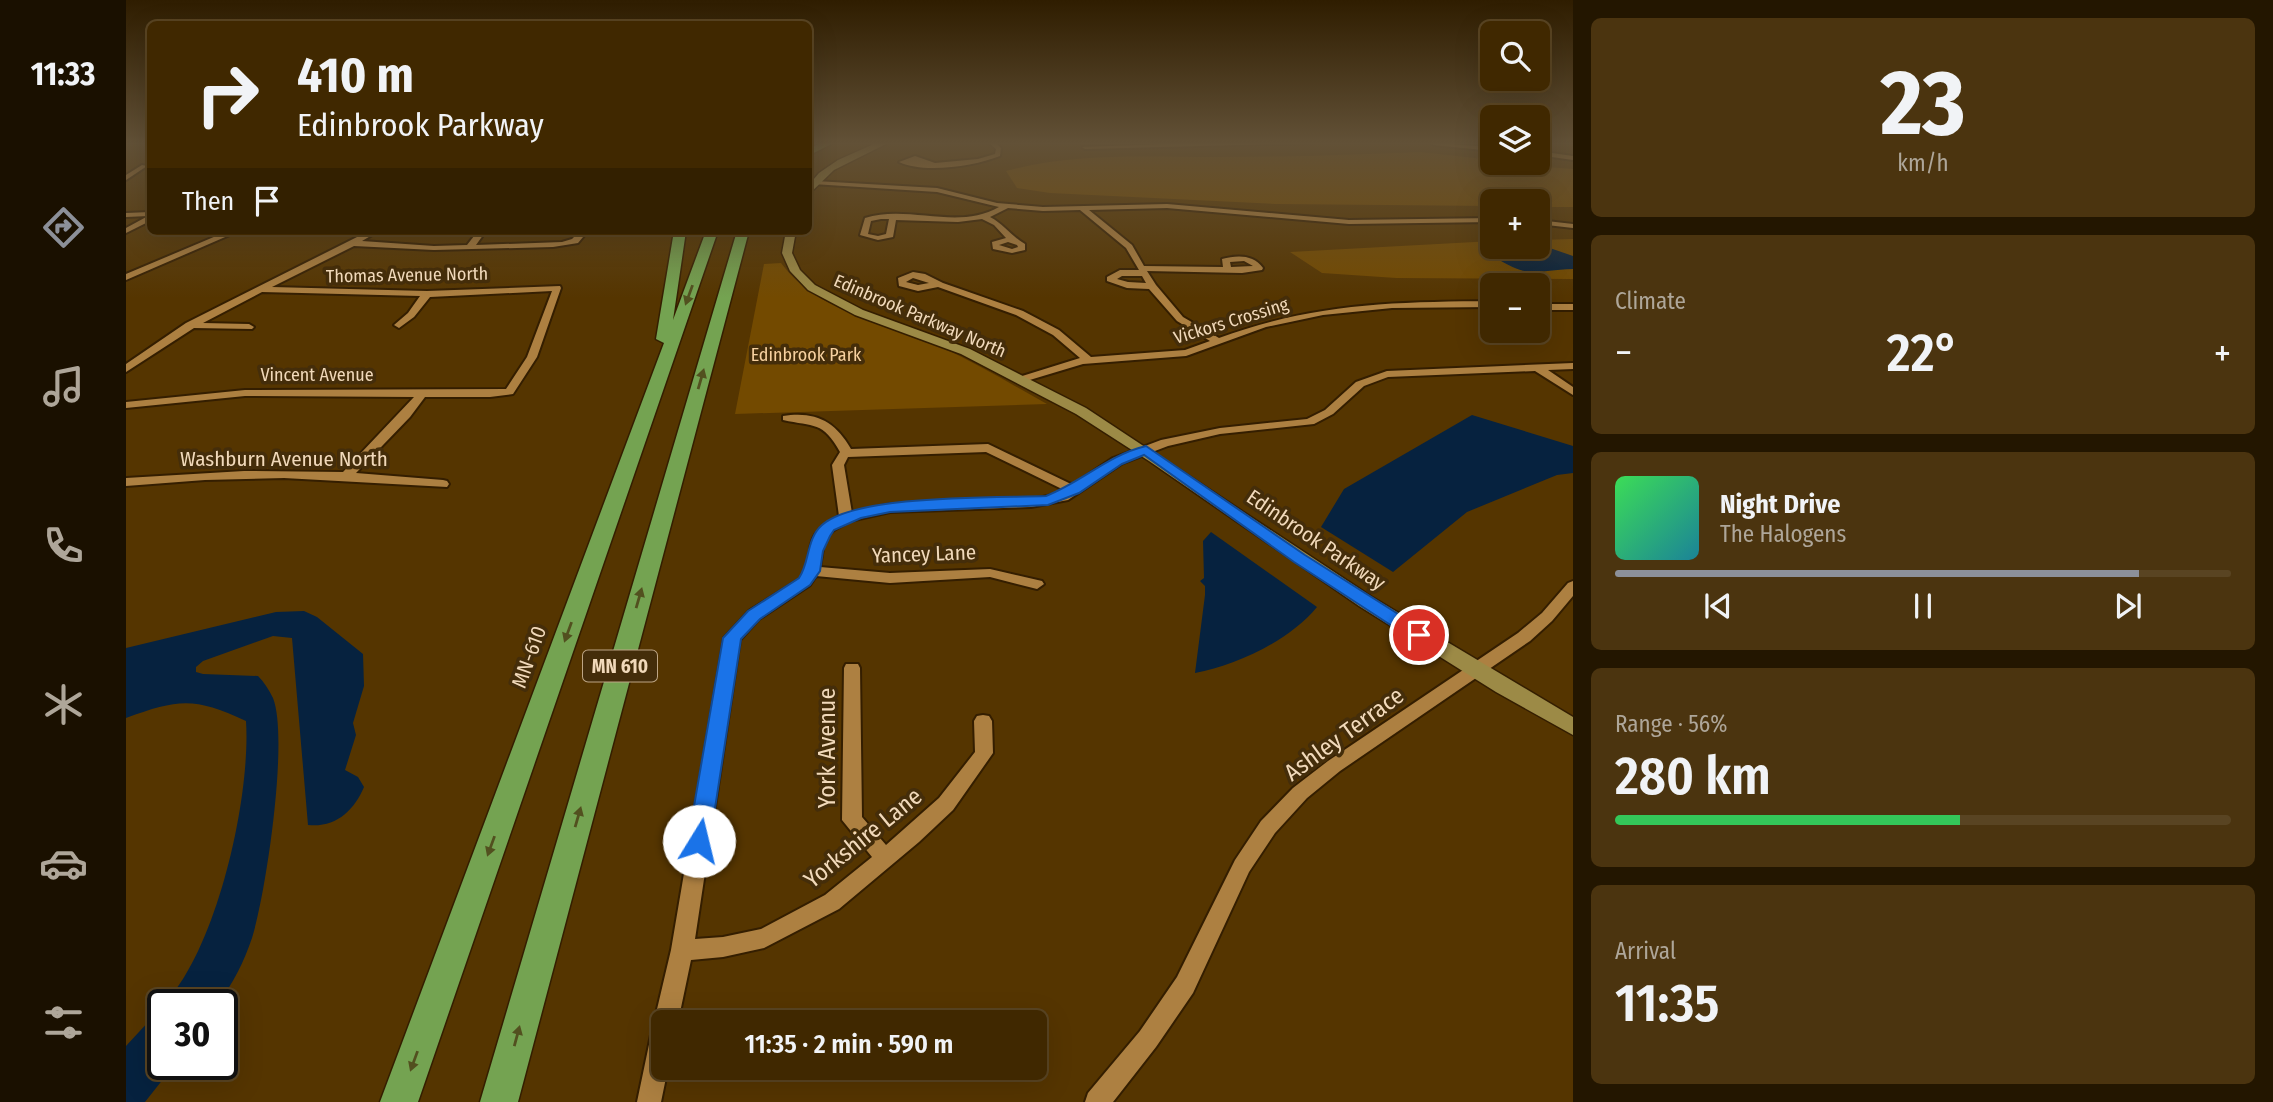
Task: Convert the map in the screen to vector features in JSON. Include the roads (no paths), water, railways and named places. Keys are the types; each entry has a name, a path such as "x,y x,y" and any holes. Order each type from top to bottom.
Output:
{"highway":[{"path":"591,568 664,337 679,235"},
{"name":"MN-610","path":"399,1102 711,235"},
{"name":"MN 610","path":"499,1102 742,235"}],"street":[{"path":"956,194 1007,206 1083,209 1167,206 1349,222 1480,220"},
{"path":"892,218 983,216 1007,206"},
{"path":"1083,209 1129,247 1152,286 1180,319 1218,341"},
{"path":"126,215 147,216"},
{"path":"983,216 997,223 1011,241"},
{"path":"126,231 147,218"},
{"path":"1550,223 1573,226"},
{"path":"126,277 226,235"},
{"path":"126,369 188,325 367,235"},
{"path":"469,247 479,235"},
{"path":"351,243 469,247 572,243 582,235"},
{"name":"Edinbrook Parkway North","path":"790,235 789,259 799,276 815,290 851,309 947,344 1023,379 1146,450"},
{"path":"1152,286 1127,285 1110,279 1114,274 1143,270 1228,270"},
{"path":"936,285 992,300 1035,319 1070,342 1089,361"},
{"name":"Thomas Avenue North","path":"258,289 427,294 557,288 532,357 509,391"},
{"path":"399,324 411,315 427,294"},
{"name":"Vickors Crossing","path":"1023,379 1089,361 1166,357 1292,317 1345,309 1429,303 1480,304"},
{"path":"1550,307 1573,307"},
{"path":"188,325 249,327"},
{"path":"126,354 145,354"},
{"path":"669,1010 682,950 732,638 741,625 793,590 812,571 817,542 829,527 846,518 890,508 1031,503 1063,496 1117,461 1146,450 1199,435 1310,422 1329,412 1360,384 1387,374 1573,366"},
{"path":"1535,367 1573,393"},
{"name":"Vincent Avenue","path":"126,405 244,393 490,394 509,391"},
{"path":"347,475 374,444 405,418 424,392"},
{"path":"786,418 824,422 833,428 847,453"},
{"path":"846,518 838,465 839,459 847,453 988,449 1074,490"},
{"name":"Edinbrook Parkway","path":"1146,450 1334,581 1573,727"},
{"name":"Washburn Avenue North","path":"126,482 212,475 347,475 443,484"},
{"name":"Yancey Lane","path":"812,571 890,578 990,573 1037,584"},
{"name":"Ashley Terrace","path":"1097,1102 1185,985 1242,866 1268,827 1300,793 1334,766 1478,671 1547,617 1573,586"},
{"name":"York Avenue","path":"852,667 852,820 885,858"},
{"name":"Yorkshire Lane","path":"682,950 723,947 765,938 832,902 946,804 984,753 984,721"},
{"path":"649,1102 654,1080"}],"water":[{"path":"1550,248 1573,256 1573,269 1533,272 1498,259 1550,259"},
{"path":"1472,415 1573,446 1573,473 1557,475 1467,512 1393,572 1321,527 1344,489"},
{"path":"1211,532 1317,607 1292,631 1261,650 1228,664 1195,673 1205,595 1205,586 1200,581 1204,578 1203,541"},
{"path":"304,611 317,617 363,654 364,686 353,723 356,735 345,770 358,777 364,787 355,803 335,821 308,825 292,638 273,636 203,661 196,667 196,672 203,674 258,676 264,683 273,698 277,718 277,780 269,853 258,916 242,964 227,989 175,989 200,947 227,870 243,790 246,721 213,708 186,703 160,707 126,718 126,648 276,612"},
{"path":"147,1023 147,1080 162,1080 145,1102 126,1102 126,1046"}],"park label":[{"name":"Edinbrook Park","path":"806,355"}]}
